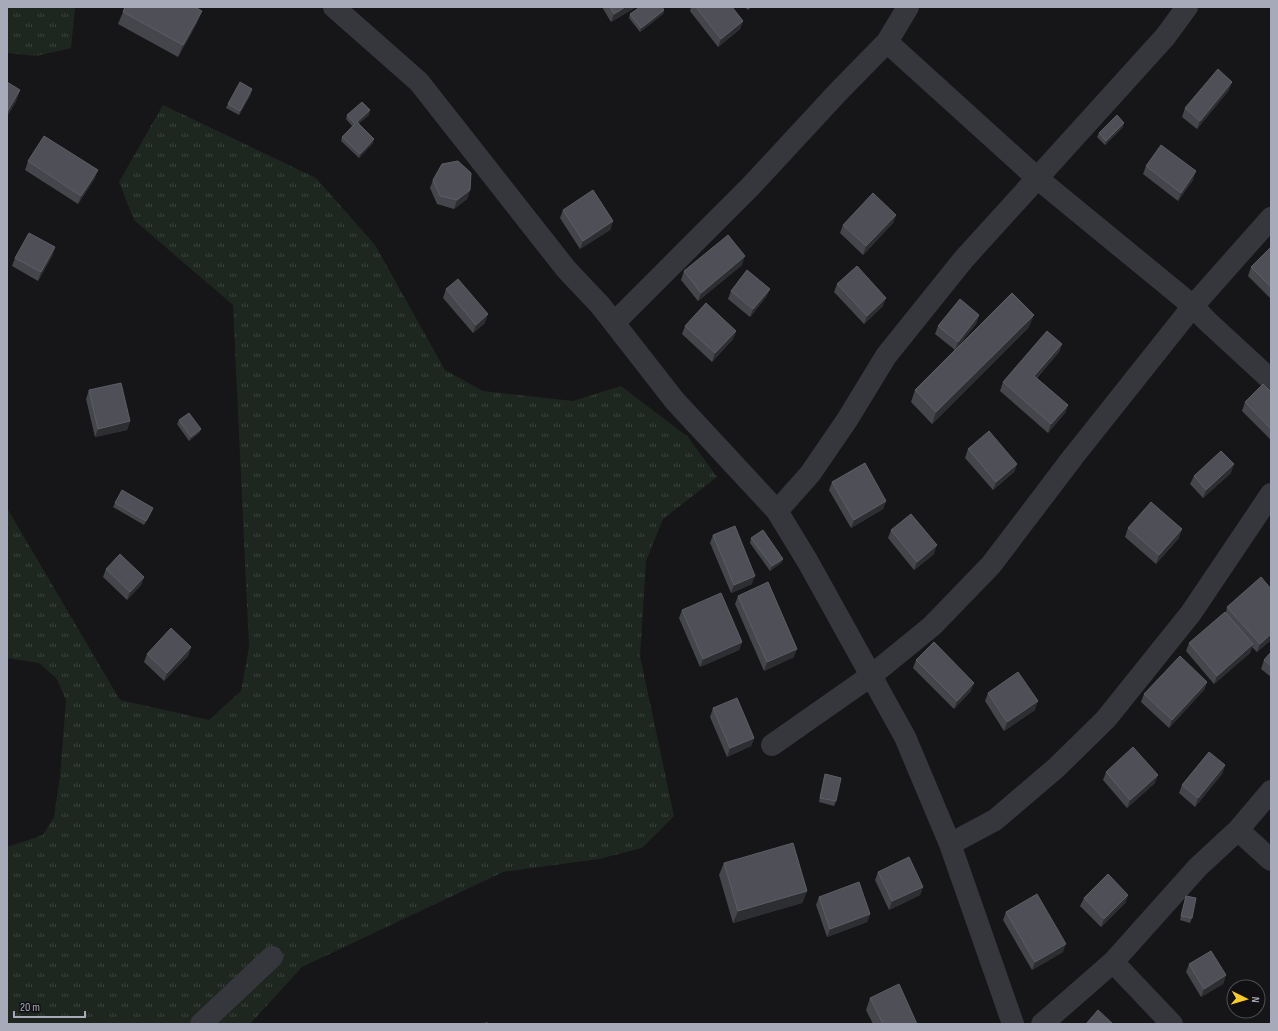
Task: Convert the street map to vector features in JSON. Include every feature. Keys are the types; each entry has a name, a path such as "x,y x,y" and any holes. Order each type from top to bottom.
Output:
{"street":[{"path":"334,7 419,82 566,269 600,305 675,401 777,511 808,562 905,736 950,844 1013,1024"},
{"path":"614,324 750,186 839,91 888,42 908,7"},
{"path":"777,511 810,474 847,420 886,356 963,260 1165,37 1188,7"},
{"path":"888,42 1037,178 1193,306 1213,327 1271,380"},
{"path":"772,745 872,675 932,626 991,564 1073,457 1193,306 1271,218"},
{"path":"950,844 995,820 1056,768 1106,719 1191,613 1271,494"},
{"path":"1042,1024 1113,962 1198,867 1238,830 1271,791"},
{"path":"1238,830 1271,860"},
{"path":"201,1024 272,957"},
{"path":"1113,962 1172,1024"}],"path":[{"path":"486,1024 488,1020"}],"green space":[{"path":"7,7 75,7 71,48 36,56 7,53"},
{"path":"163,105 316,178 375,245 445,370 483,391 573,401 621,386 688,437 717,477 663,519 646,561 640,656 674,816 642,848 599,859 503,872 302,967 250,1024 7,1024 7,847 43,835 54,817 60,777 66,700 57,679 39,663 7,658 7,508 120,700 209,720 241,691 249,647 233,305 134,220 119,182"}],"building":[{"path":"125,7 195,7 202,11 183,45 123,12"},
{"path":"610,7 625,7 614,14"},
{"path":"640,7 662,7 664,10 641,28 630,14"},
{"path":"696,7 732,7 743,21 721,39"},
{"path":"1218,69 1232,82 1200,121 1185,108"},
{"path":"7,82 20,90 7,112"},
{"path":"240,82 252,89 240,111 228,104"},
{"path":"362,102 370,110 357,122 374,139 360,154 342,137 355,124 347,115"},
{"path":"1117,115 1124,123 1106,141 1099,133"},
{"path":"44,136 98,170 81,196 28,161"},
{"path":"1161,145 1196,171 1181,193 1146,166"},
{"path":"458,161 471,173 470,190 457,200 440,196 433,180 442,164"},
{"path":"593,190 613,221 583,241 563,210"},
{"path":"873,193 896,215 866,246 843,225"},
{"path":"29,233 55,247 41,272 15,258"},
{"path":"728,235 745,256 701,293 684,271"},
{"path":"1271,247 1271,287 1251,267"},
{"path":"857,266 886,298 867,316 837,284"},
{"path":"747,270 770,289 753,309 731,291"},
{"path":"458,279 488,314 476,325 446,289"},
{"path":"1012,293 1034,315 936,412 915,390"},
{"path":"960,299 979,315 958,342 938,326"},
{"path":"706,303 736,331 715,353 685,326"},
{"path":"1047,331 1062,344 1034,376 1068,405 1051,424 1003,382"},
{"path":"121,383 130,421 98,429 89,390"},
{"path":"1263,384 1271,392 1271,429 1245,402"},
{"path":"189,413 201,429 191,437 179,420"},
{"path":"989,431 1017,464 996,482 968,449"},
{"path":"1221,451 1234,464 1206,490 1194,476"},
{"path":"865,463 886,501 854,520 832,482"},
{"path":"122,490 153,508 146,521 115,503"},
{"path":"1151,502 1182,529 1159,555 1128,528"},
{"path":"911,514 937,545 917,562 891,530"},
{"path":"735,526 755,576 734,585 713,535"},
{"path":"763,530 783,559 772,566 751,538"},
{"path":"120,554 144,577 130,592 106,569"},
{"path":"1261,577 1271,589 1271,634 1260,644 1227,607"},
{"path":"768,582 797,649 767,662 738,596"},
{"path":"721,593 742,642 703,659 682,610"},
{"path":"1225,612 1253,644 1217,676 1189,643"},
{"path":"171,628 191,647 167,673 147,654"},
{"path":"934,642 974,683 957,701 916,660"},
{"path":"1271,652 1271,666 1264,660"},
{"path":"1180,656 1207,682 1172,720 1144,694"},
{"path":"1018,672 1038,701 1007,722 988,693"},
{"path":"737,698 754,738 730,748 713,708"},
{"path":"1133,747 1158,775 1130,800 1106,772"},
{"path":"1209,752 1225,765 1198,798 1182,785"},
{"path":"825,774 841,778 836,801 820,798"},
{"path":"793,843 807,891 738,911 724,863"},
{"path":"909,857 923,887 892,901 878,872"},
{"path":"1108,874 1128,895 1104,919 1084,898"},
{"path":"859,882 870,914 830,929 819,897"},
{"path":"1037,894 1066,944 1035,962 1006,912"},
{"path":"1186,896 1196,898 1192,918 1181,916"},
{"path":"1211,951 1226,975 1204,989 1189,964"},
{"path":"899,984 917,1024 883,1024 870,998"},
{"path":"1098,1010 1113,1024 1086,1024"}]}
